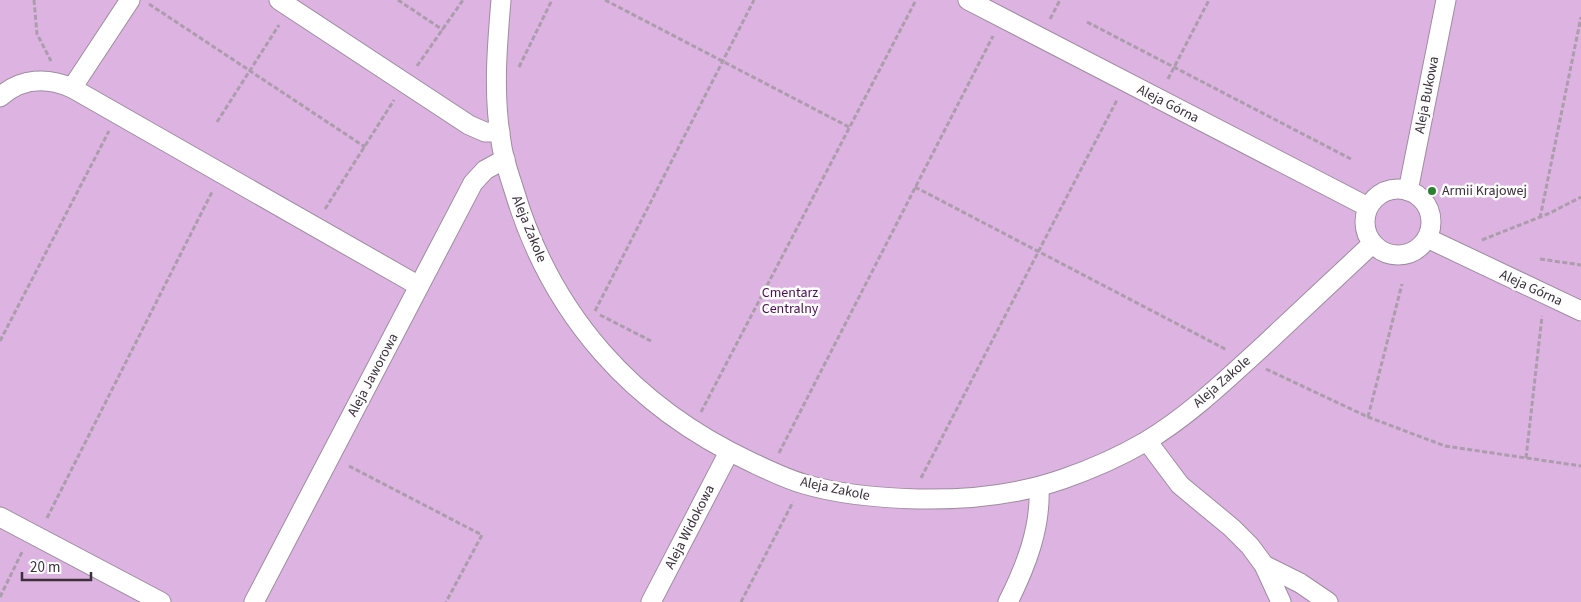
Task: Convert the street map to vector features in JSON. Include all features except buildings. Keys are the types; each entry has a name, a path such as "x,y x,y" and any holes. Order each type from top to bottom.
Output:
{"street":[{"path":"69,86 130,0"},
{"name":"Aleja Zakole","path":"501,0 496,66 500,132 505,159 533,246 564,302 584,332 622,374 668,415 691,431 729,452 803,484 854,495 910,499 976,497 1040,487 1091,468 1147,441 1194,407 1372,244"},
{"name":"Aleja Górna","path":"968,0 1368,207"},
{"name":"Aleja Bukowa","path":"1408,191 1446,0"},
{"path":"285,4 477,129 500,132"},
{"path":"0,97 17,85 30,81 53,81 69,86 419,286"},
{"name":"Aleja Jaworowa","path":"254,602 473,184 485,170 505,159"},
{"path":"1397,189 1408,191 1420,197 1429,211 1431,225 1427,238 1413,252 1402,255 1386,253 1372,244 1365,226 1368,207 1384,192 1397,189"},
{"name":"Aleja Górna","path":"1427,238 1581,311"},
{"path":"1147,441 1180,485 1232,528 1264,565 1281,602"},
{"name":"Aleja Widokowa","path":"651,602 729,452"},
{"path":"1008,602 1035,535 1040,504 1040,487"},
{"path":"0,517 161,602"},
{"path":"1264,565 1300,583 1328,602"}],"path":[{"path":"34,0 37,34 69,86"},
{"path":"143,0 365,147"},
{"path":"398,0 443,30"},
{"path":"314,226 405,83 463,0"},
{"path":"516,72 552,0"},
{"path":"605,0 850,127"},
{"path":"584,332 754,0"},
{"path":"699,416 916,0"},
{"path":"1158,98 1209,0"},
{"path":"217,122 250,71 285,4"},
{"path":"1540,218 1581,17"},
{"path":"778,456 1002,18"},
{"path":"1087,22 1351,159"},
{"path":"910,499 1126,82"},
{"path":"0,341 118,114"},
{"path":"0,597 222,173"},
{"path":"1454,251 1540,218 1581,197"},
{"path":"1540,258 1581,265"},
{"path":"1368,417 1402,284"},
{"path":"594,312 651,341"},
{"path":"1526,458 1542,316"},
{"path":"331,456 482,535 446,602"},
{"path":"741,602 803,484"}],"green space":[{"name":"Cmentarz Centralny","path":"0,0 1581,0 1581,602 0,602"}],"place":[{"name":"Armii Krajowej","path":"1432,191"}]}
